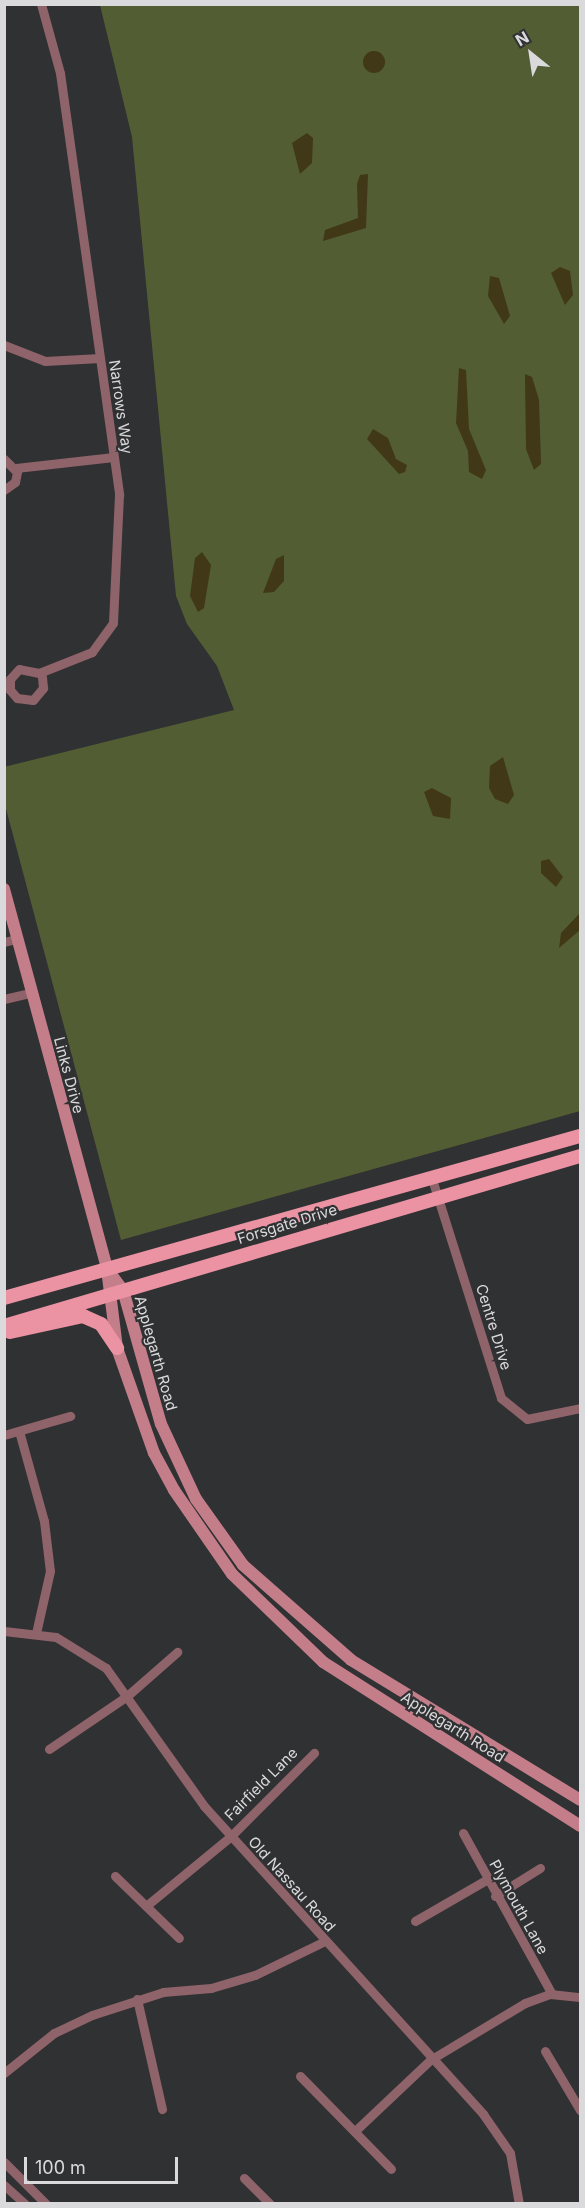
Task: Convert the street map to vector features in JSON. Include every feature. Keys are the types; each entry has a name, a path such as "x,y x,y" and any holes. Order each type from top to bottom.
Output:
{"main road":[{"name":"Links Drive","path":"4,889 10,940 31,993 107,1269"},
{"name":"Forsgate Drive","path":"4,1298 580,1136"},
{"name":"Forsgate Drive","path":"4,1326 580,1156"},
{"name":"Applegarth Road","path":"107,1269 123,1290 160,1424 196,1499 243,1565 351,1660 580,1800"},
{"name":"Applegarth Road","path":"107,1269 108,1294 117,1348 154,1453 212,1548 239,1582 323,1662 579,1823"},
{"path":"4,1332 83,1316 100,1324 117,1348"}],"street":[{"name":"Narrows Way","path":"41,4 60,73 119,495 112,623 105,639 77,661 39,673 19,669 10,679 10,690 17,698 33,700 43,688 42,677"},
{"path":"4,345 45,361 99,358"},
{"path":"4,459 16,468 113,457"},
{"path":"4,490 15,482 16,468"},
{"path":"4,999 31,993"},
{"name":"Centre Drive","path":"432,1179 501,1398 527,1419 580,1408"},
{"path":"4,1435 70,1416"},
{"path":"19,1431 44,1521 50,1571 36,1633"},
{"name":"Old Nassau Road","path":"4,1631 36,1633 88,1654 127,1696 230,1837 430,2060 483,2114 510,2153 519,2204"},
{"path":"49,1749 127,1696 177,1652"},
{"name":"Fairfield Lane","path":"146,1906 230,1837 314,1753"},
{"name":"Plymouth Lane","path":"463,1833 486,1880 552,1994"},
{"path":"495,1896 540,1869"},
{"path":"115,1876 179,1938"},
{"path":"415,1921 486,1880"},
{"path":"4,2073 54,2033 136,2000 255,1975 323,1942"},
{"path":"355,2131 430,2060 525,2003 552,1994 580,1997"},
{"path":"136,2000 162,2109"},
{"path":"546,2051 580,2110"},
{"path":"300,2076 391,2169"},
{"path":"4,2162 46,2204"},
{"path":"244,2178 270,2204"},
{"path":"4,2185 25,2204"}],"green space":[{"path":"100,5 580,5 580,1111 121,1240 5,805 4,767 234,710 217,666 187,624 176,596 132,137"}],"sand":[{"path":"374,51 382,54 385,62 382,70 374,73 366,70 363,62 366,54"},
{"path":"307,133 313,138 312,163 300,174 292,143"},
{"path":"368,174 366,228 323,241 325,230 358,218 357,184 360,175"},
{"path":"560,267 570,271 573,295 565,305 551,273"},
{"path":"490,276 499,278 510,316 504,324 488,296"},
{"path":"459,368 466,370 469,429 486,470 482,479 469,472 468,451 456,423"},
{"path":"525,374 532,377 539,400 541,464 534,470 526,449"},
{"path":"373,429 388,438 396,459 407,465 405,472 399,474 367,439"},
{"path":"202,552 211,565 204,608 198,612 190,596 195,558"},
{"path":"284,555 284,581 274,592 263,593 276,559"},
{"path":"503,757 514,795 508,804 495,799 489,788 490,766"},
{"path":"432,788 451,798 450,819 433,816 424,792"},
{"path":"549,859 563,877 556,887 541,873 541,861"},
{"path":"580,913 580,930 559,948 561,933"}]}
